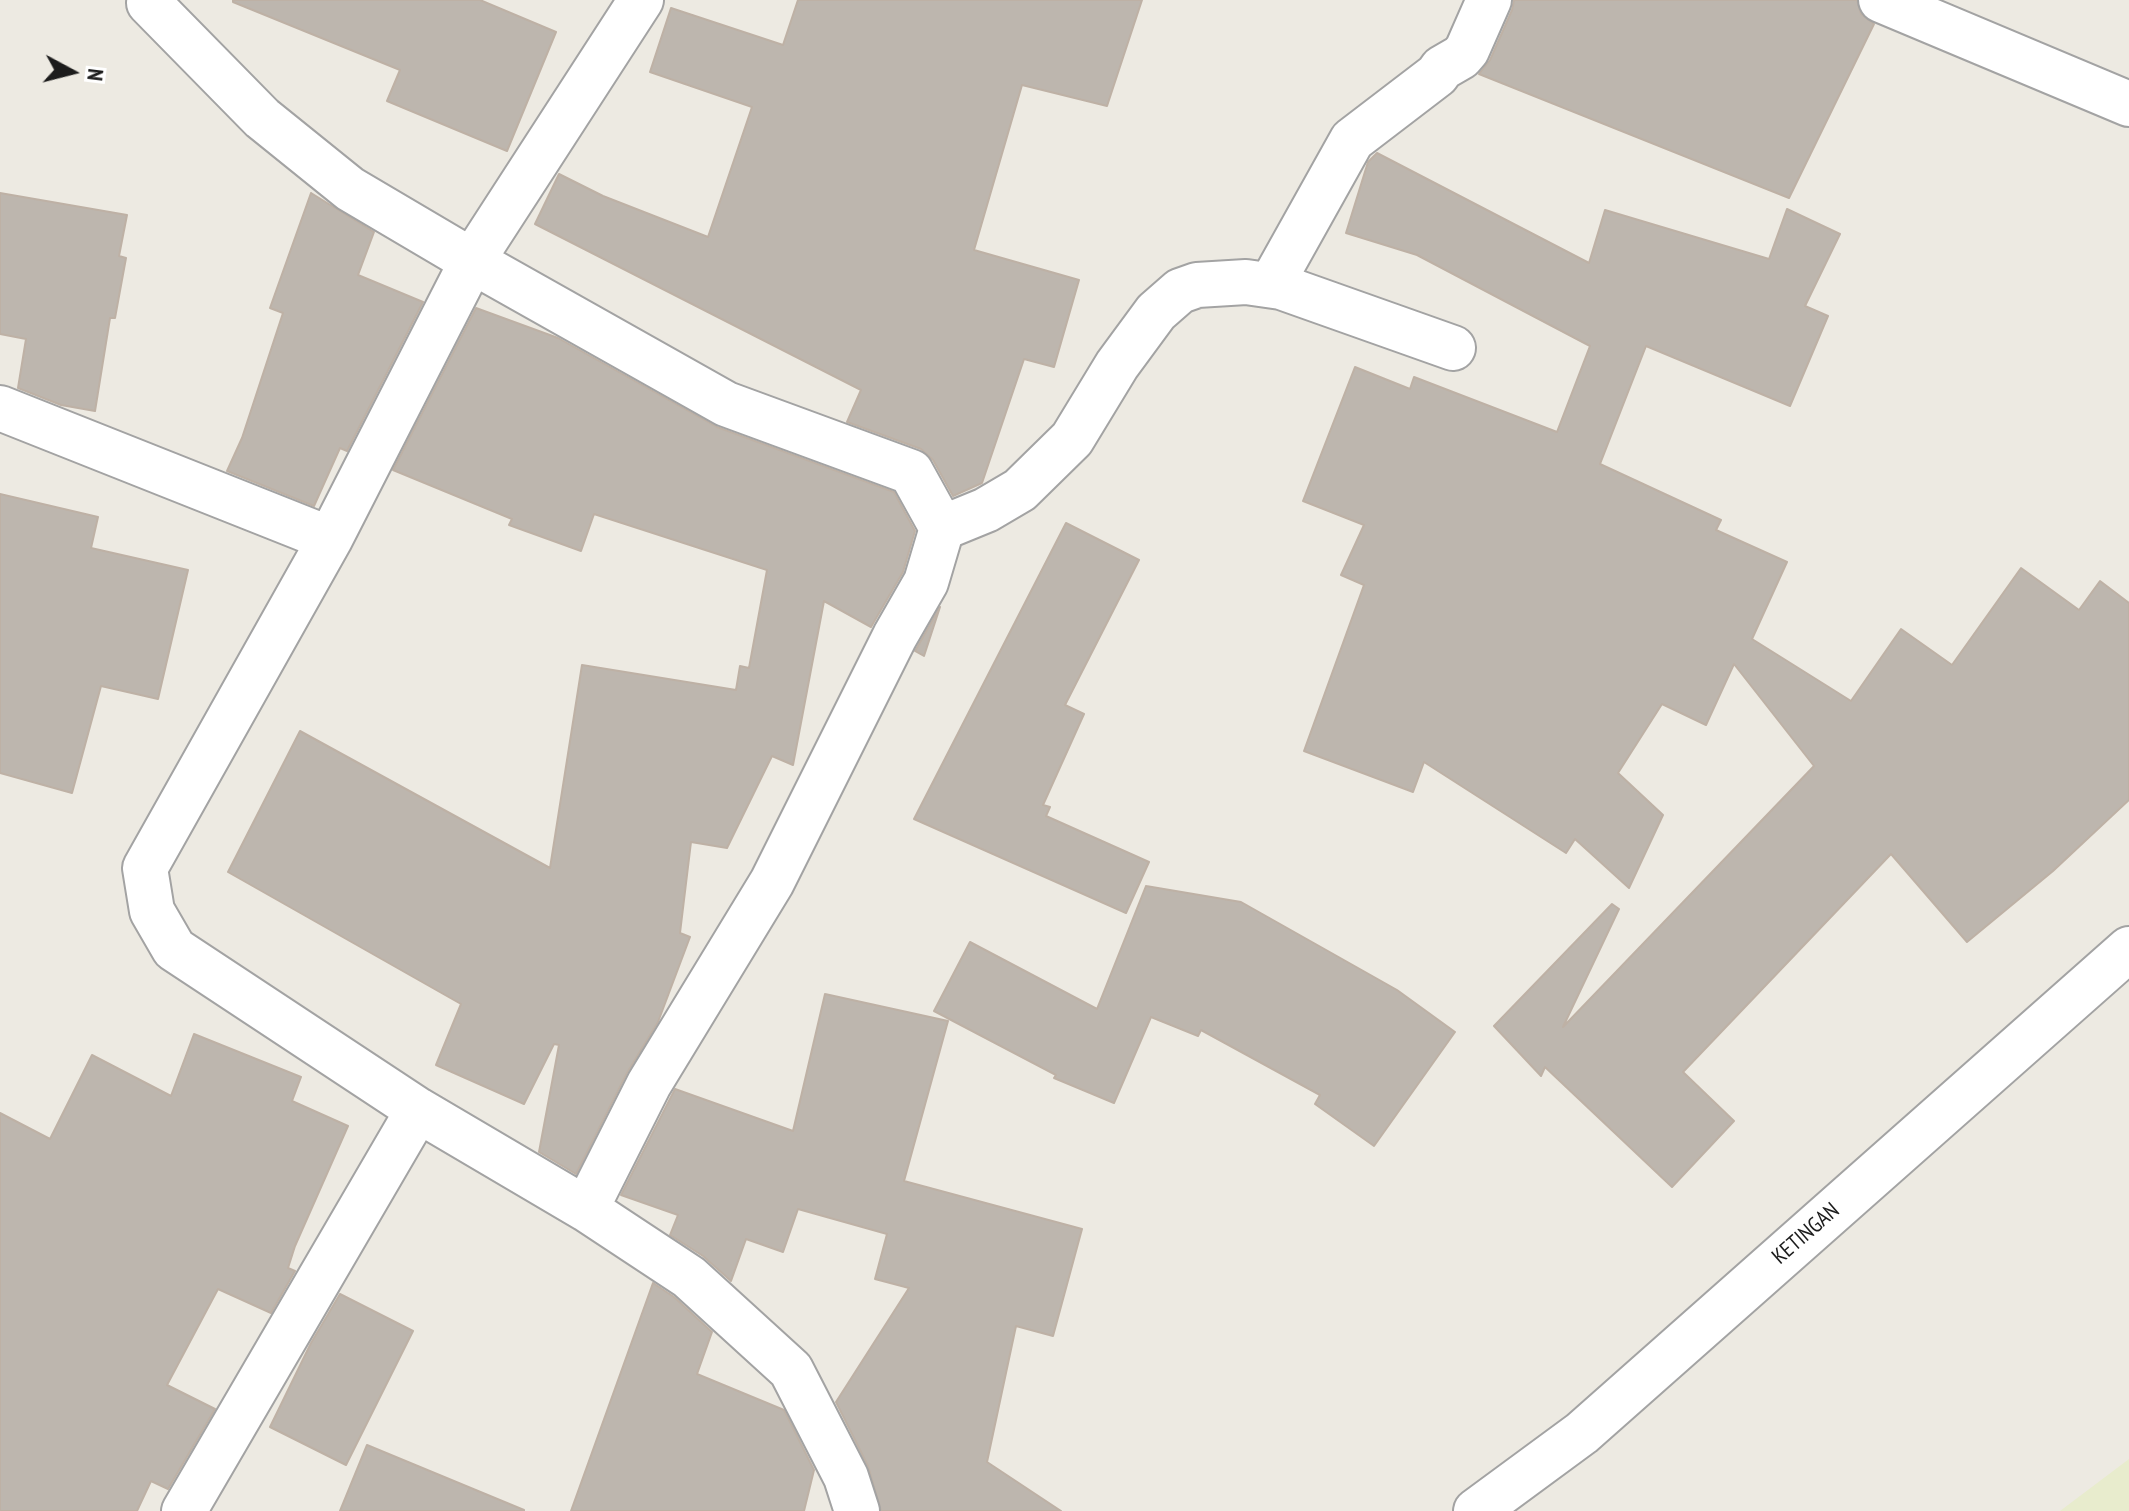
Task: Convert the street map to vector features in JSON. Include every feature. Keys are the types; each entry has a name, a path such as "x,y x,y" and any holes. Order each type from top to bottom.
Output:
{"street":[{"path":"641,0 472,261 330,539 145,868 152,911 174,949 418,1110 586,1209 689,1277 791,1370 846,1477 857,1511"},
{"path":"1271,285 1352,140 1442,68 1461,57 1489,0"},
{"path":"1881,0 2129,104"},
{"path":"149,3 262,118 350,189 726,404 911,472 942,528 926,582 895,636 772,882 649,1084 586,1209"},
{"path":"942,528 986,510 1020,490 1072,439 1117,365 1148,323 1180,291 1197,285 1271,285 1453,348"},
{"path":"0,408 330,539"},
{"name":"KETINGAN","path":"1476,1511 1582,1433 2129,949"},
{"path":"184,1511 418,1110"}],"green space":[{"path":"2129,1459 2129,1511 2060,1511"}],"building":[{"path":"233,0 480,0 556,32 507,151 387,101 400,70"},
{"path":"798,0 1142,0 1107,106 1022,85 974,250 1079,280 1054,367 1024,359 982,483 953,496 933,460 921,449 847,422 861,390 535,224 559,174 603,196 708,237 752,107 650,72 671,8 783,45"},
{"path":"1514,0 1857,0 1861,14 1874,24 1789,198 1479,74 1490,60"},
{"path":"1377,153 1589,263 1605,210 1769,259 1787,209 1840,234 1805,306 1828,316 1790,406 1646,346 1600,464 1721,520 1716,530 1787,562 1752,639 1851,701 1901,629 1952,665 2021,568 2079,610 2100,581 2129,603 2129,800 2053,871 1967,942 1891,854 1683,1072 1734,1121 1672,1187 1545,1067 1541,1076 1494,1026 1612,904 1619,909 1563,1027 1814,766 1734,664 1706,725 1662,704 1618,773 1663,815 1629,888 1575,839 1566,853 1424,762 1413,792 1304,751 1364,585 1341,575 1364,525 1303,501 1355,367 1410,389 1414,377 1557,432 1590,346 1417,255 1346,233 1368,162"},
{"path":"0,193 127,215 119,256 126,258 115,318 110,318 95,411 61,405 18,388 26,339 0,334"},
{"path":"311,193 374,232 358,275 423,302 347,451 340,448 314,506 227,471 242,438 283,313 270,308"},
{"path":"476,308 558,338 717,427 894,492 915,531 903,572 871,627 824,601 793,765 772,756 727,848 691,842 680,933 690,937 658,1022 627,1073 576,1174 539,1152 559,1045 554,1044 524,1104 436,1065 461,1004 228,872 300,731 550,868 582,665 736,690 740,666 749,668 767,570 594,514 581,551 509,525 512,519 393,470"},
{"path":"0,494 98,517 91,548 188,570 158,699 101,686 72,793 0,773"},
{"path":"1066,523 1139,560 1065,705 1084,714 1043,805 1050,807 1046,816 1149,862 1126,913 914,819"},
{"path":"940,607 924,656 915,651"},
{"path":"1146,886 1241,902 1397,990 1455,1032 1374,1146 1315,1104 1320,1095 1201,1030 1198,1036 1151,1017 1114,1103 1054,1078 1056,1075 934,1011 970,942 1097,1009"},
{"path":"825,994 948,1021 904,1181 1082,1229 1053,1336 1016,1326 987,1462 1061,1511 881,1511 868,1466 836,1402 909,1288 875,1279 887,1234 798,1209 783,1252 746,1239 731,1281 703,1256 670,1235 678,1215 621,1195 675,1089 793,1131"},
{"path":"194,1034 301,1077 292,1101 348,1126 295,1246 288,1268 295,1271 271,1313 218,1289 167,1385 215,1409 168,1489 151,1481 137,1511 0,1511 0,1113 50,1139 92,1055 171,1096"},
{"path":"653,1283 674,1297 712,1332 697,1374 784,1410 814,1470 804,1511 571,1511"},
{"path":"340,1294 413,1331 346,1465 270,1427 311,1343"},
{"path":"367,1445 524,1510 524,1511 340,1511"}]}
